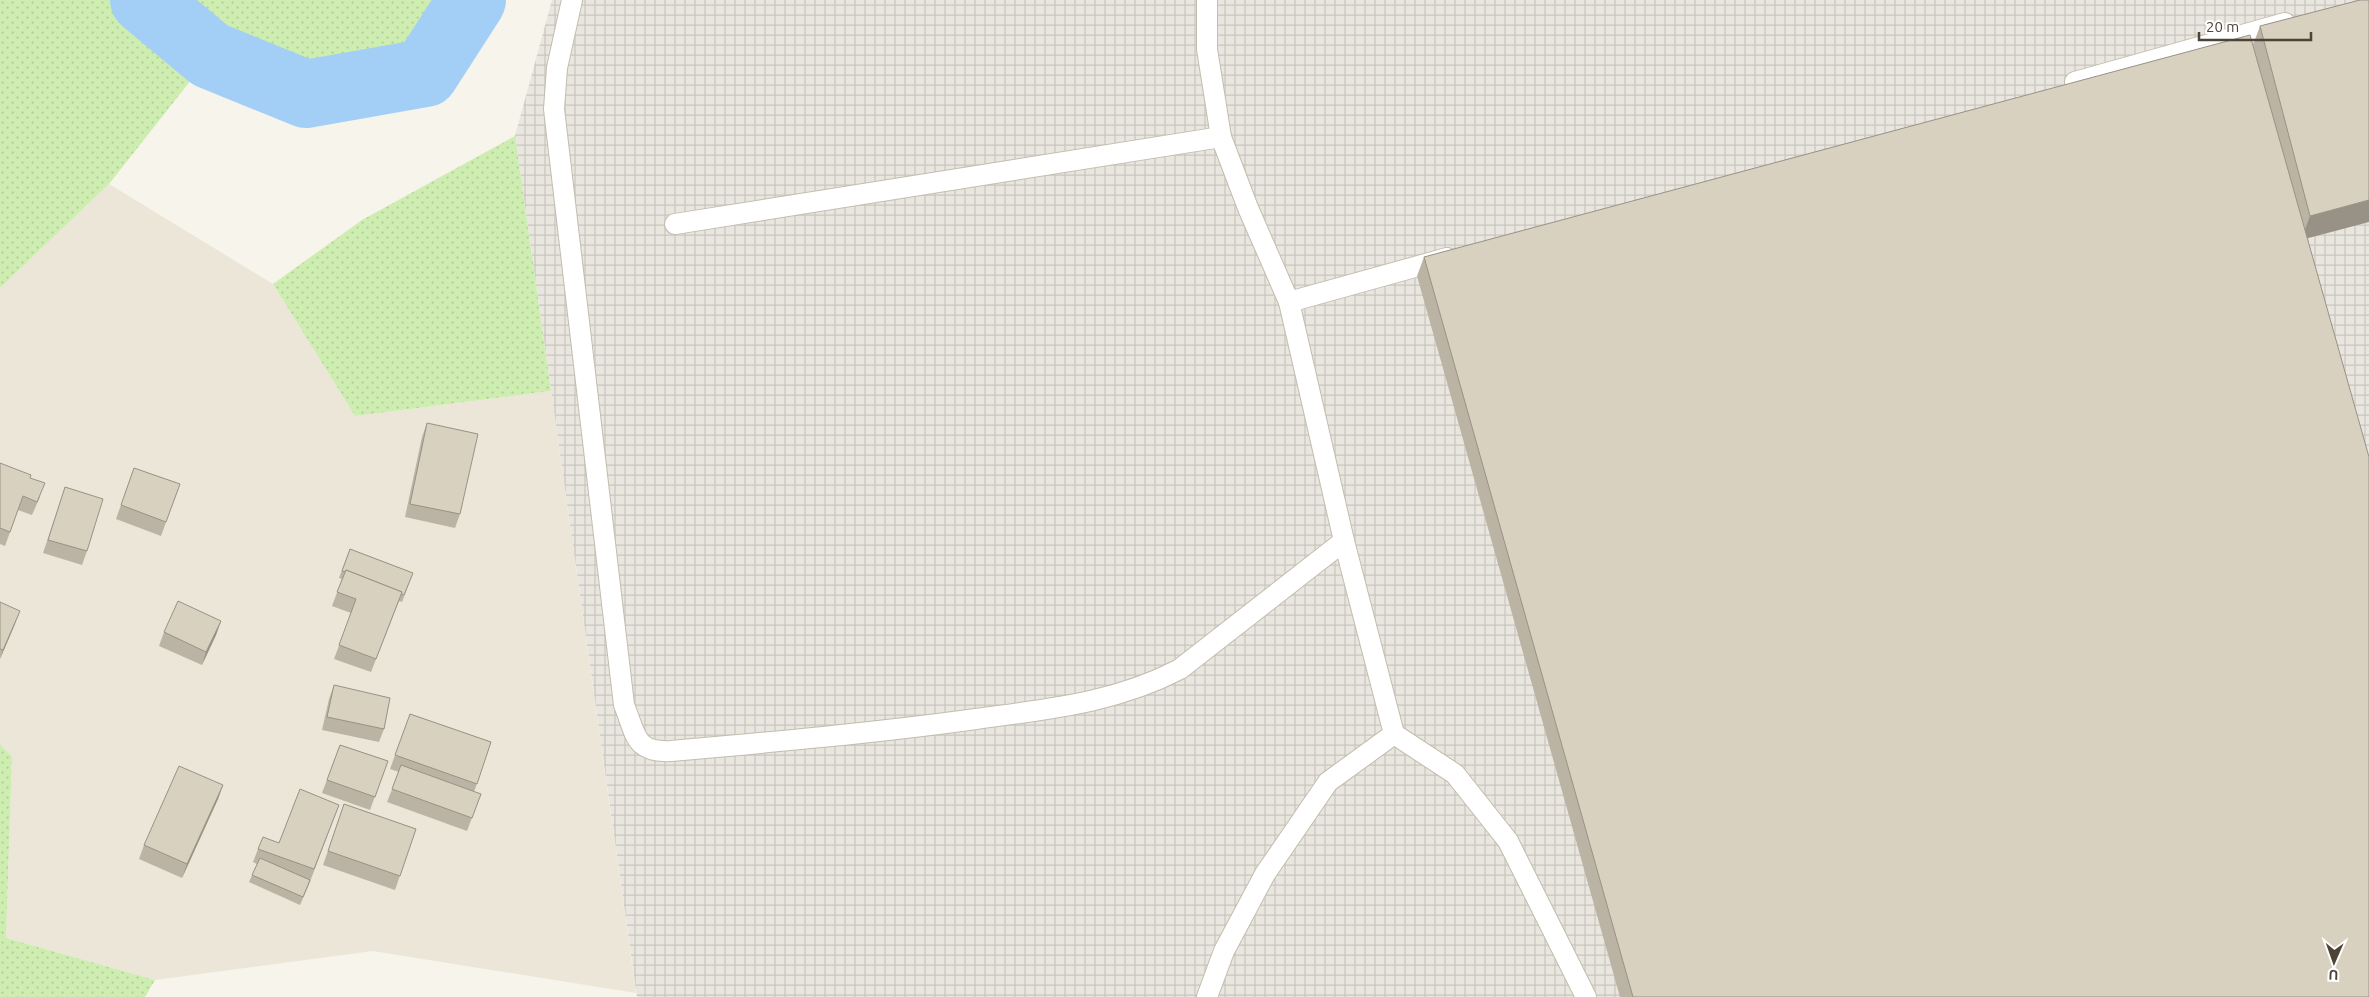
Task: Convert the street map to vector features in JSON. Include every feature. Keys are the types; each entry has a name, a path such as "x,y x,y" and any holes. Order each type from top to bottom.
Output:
{"lane":[{"path":"572,0 557,68 554,109 555,127 624,705 640,743 654,752 662,752 869,733 1082,704 1151,685 1180,670 1344,541"},
{"path":"1206,0 1206,48 1221,137 1248,208 1289,302 1344,541 1394,734 1455,774 1508,842 1586,997"},
{"path":"2053,88 2302,19"},
{"path":"675,224 1221,137"},
{"path":"1289,302 1461,254"},
{"path":"1208,997 1224,951 1265,874 1328,782 1394,734"}],"shaded area":[{"path":"552,0 2369,0 2369,997 637,997 515,136"},
{"path":"109,184 273,284 355,416 551,391 636,993 373,951 155,980 6,938 12,756 0,744 0,288"}],"green space":[{"path":"0,0 472,0 425,73 306,94 210,56 109,184 0,288"},
{"path":"515,136 551,391 355,416 273,284 362,220"},
{"path":"0,744 12,756 6,938 155,980 145,997 0,997"}],"building":[{"path":"2360,0 2369,0 2369,200 2310,216 2260,26"},
{"path":"2250,35 2369,457 2369,997 1633,997 1424,257"},
{"path":"427,423 478,434 460,514 410,504"},
{"path":"0,463 31,475 30,478 45,483 37,502 23,496 10,532 0,528"},
{"path":"134,468 180,484 166,522 121,505"},
{"path":"65,487 103,499 87,551 48,540"},
{"path":"350,549 413,573 404,595 401,594 402,592 346,570 345,572 342,571"},
{"path":"346,570 402,592 376,659 339,645 356,599 337,592"},
{"path":"178,601 221,621 206,652 164,632"},
{"path":"0,602 20,611 3,650 0,649"},
{"path":"334,685 390,698 384,729 327,717"},
{"path":"410,714 491,742 477,784 395,755"},
{"path":"340,745 388,761 375,797 327,780"},
{"path":"401,765 481,794 472,818 392,789"},
{"path":"179,766 223,785 187,864 144,845"},
{"path":"300,789 339,805 314,869 258,849 263,837 279,843"},
{"path":"344,804 416,829 400,876 328,851"},
{"path":"260,858 310,880 303,897 252,875"}],"waterway":[{"path":"144,0 210,55 306,94 425,73 472,0"}]}
